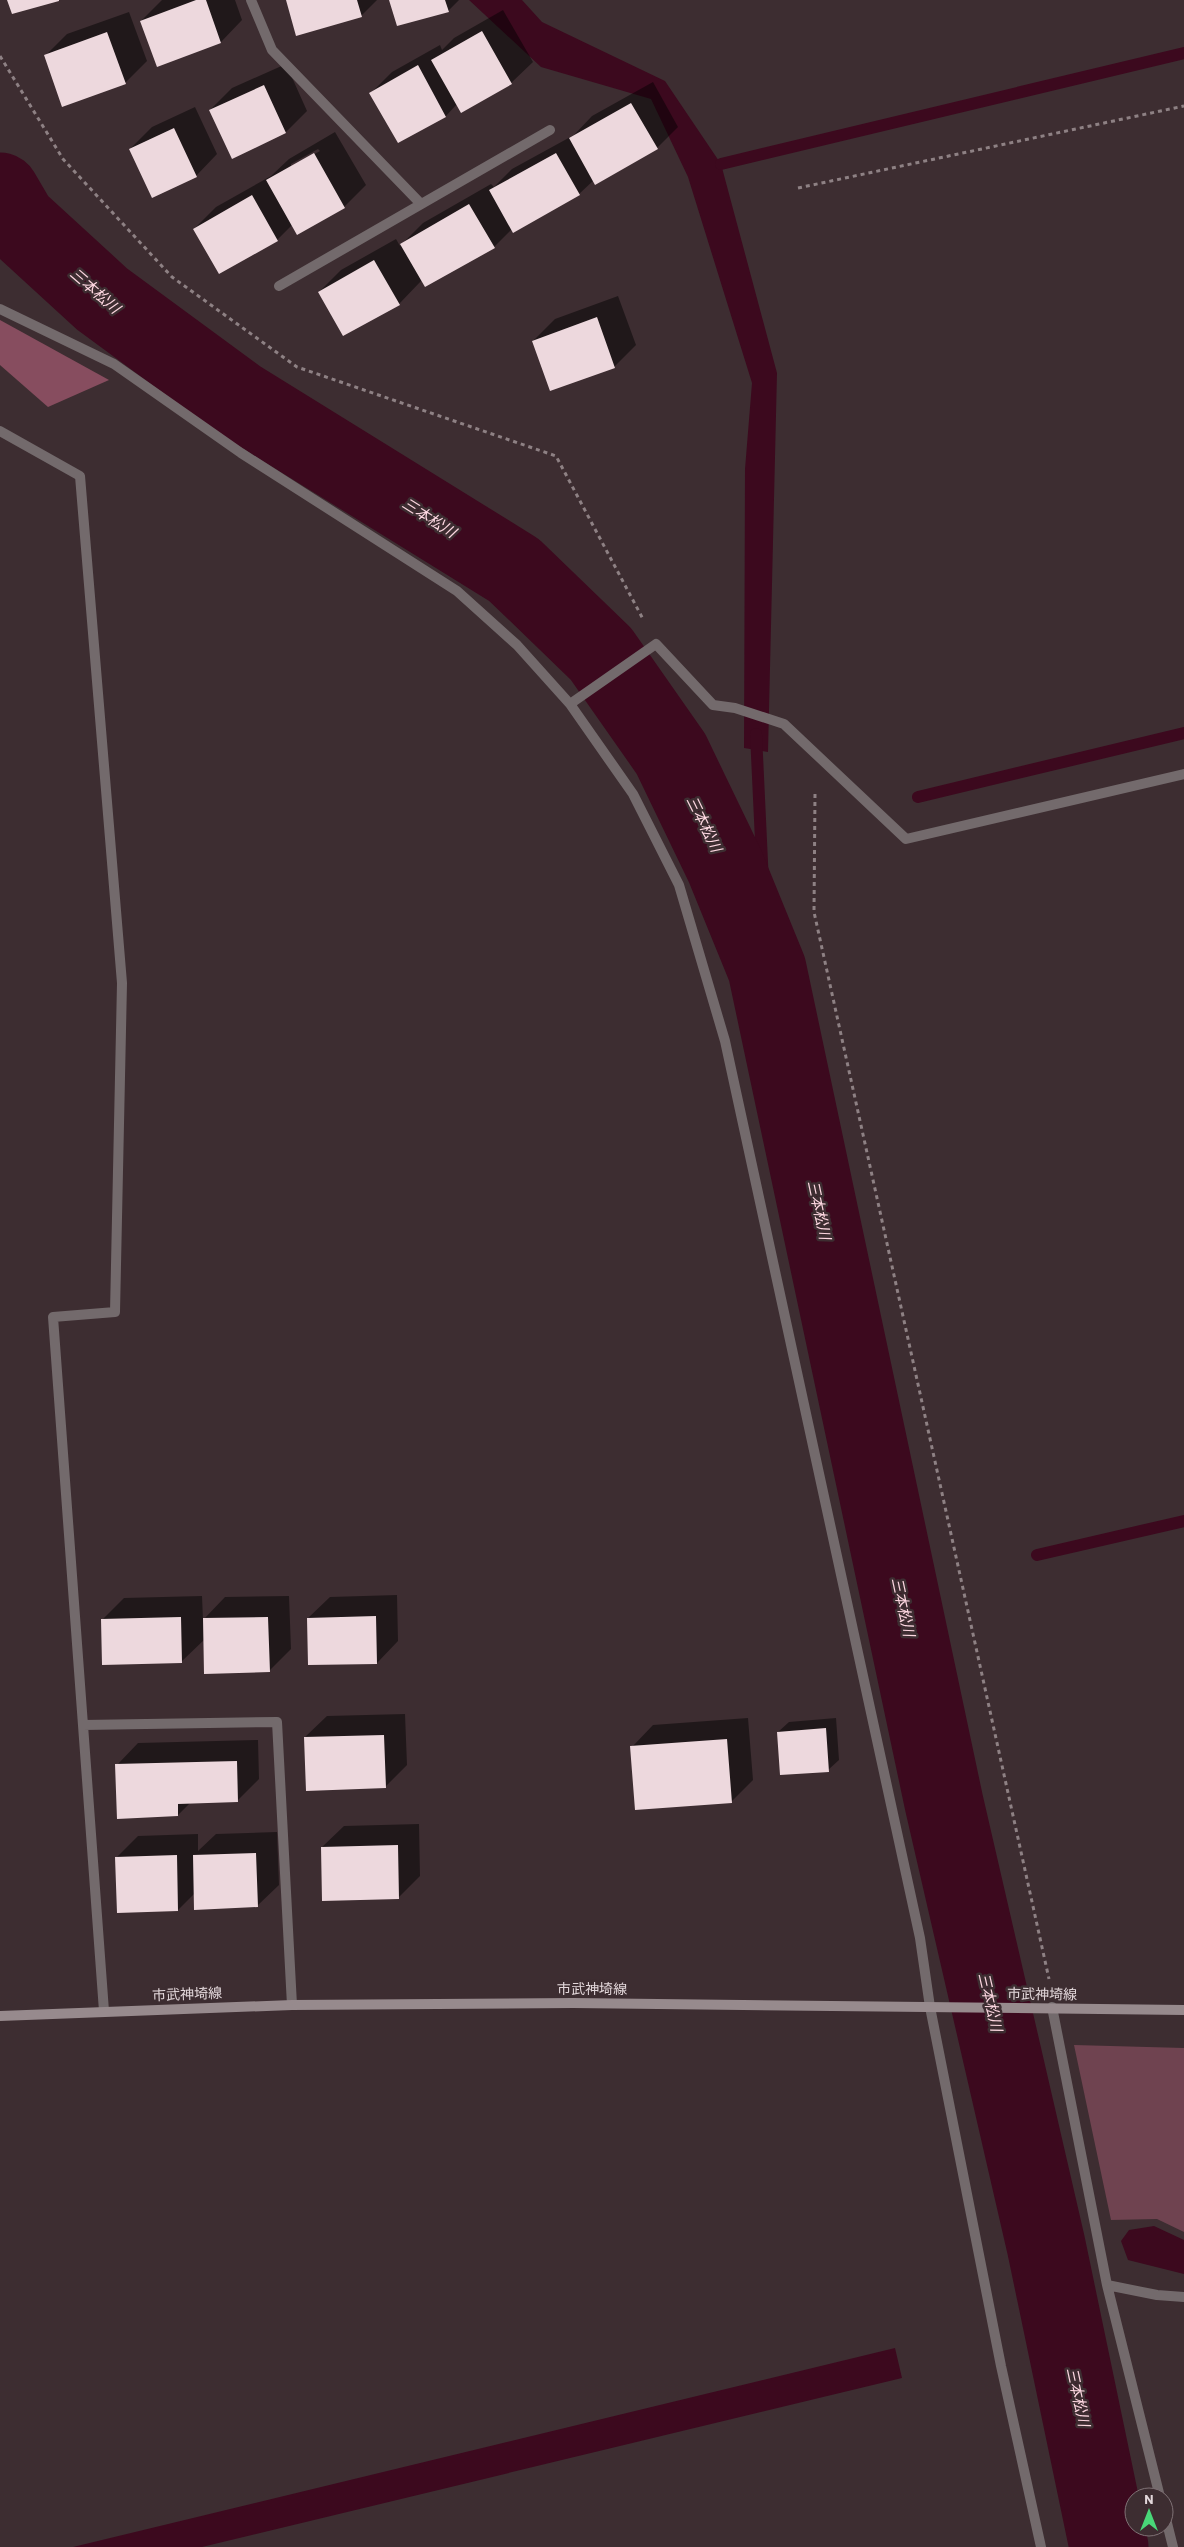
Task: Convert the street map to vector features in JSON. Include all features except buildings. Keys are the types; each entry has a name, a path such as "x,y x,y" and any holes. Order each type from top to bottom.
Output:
{"main road":[{"name":"市武神埼線","path":"0,2016 292,2005 573,2003 1184,2010"}],"street":[{"path":"251,0 272,50 421,204"},
{"path":"279,286 550,130"},
{"path":"0,309 114,364 241,453 457,591 517,646 570,704 633,794 679,885 725,1041 920,1938 930,2007 1001,2366 1041,2547"},
{"path":"0,431 80,476 122,983 115,1312 53,1317 104,2011"},
{"path":"570,704 656,644 713,705 734,708 784,724 906,839 1184,774"},
{"path":"83,1725 277,1722 292,2005"},
{"path":"1052,2007 1107,2285 1158,2487"},
{"path":"1107,2285 1157,2295 1184,2296"}],"path":[{"path":"0,56 62,159 172,277 297,367 556,456 656,644"},
{"path":"798,188 1184,106"},
{"path":"816,753 814,912 1049,1971 1052,2007"}],"shaded area":[{"path":"469,0 522,0 542,22 665,81 721,164 777,373 768,752 744,748 745,469 752,383 688,177 651,99 541,67"},
{"path":"0,320 109,380 48,407 0,365"},
{"path":"1074,2045 1184,2048 1184,2232 1157,2219 1111,2220"},
{"path":"1154,2226 1184,2240 1184,2274 1128,2260 1121,2241 1129,2230"},
{"path":"895,2348 902,2378 202,2547 73,2547"}],"waterway":[{"path":"721,164 1184,53"},
{"name":"三本松川","path":"0,192 17,221 102,299 238,399 514,570 601,654 671,754 725,866 767,969 944,1803 1046,2245 1109,2547"},
{"path":"918,797 1184,733"},
{"path":"756,734 767,969"},
{"path":"1037,1555 1184,1521"}]}
